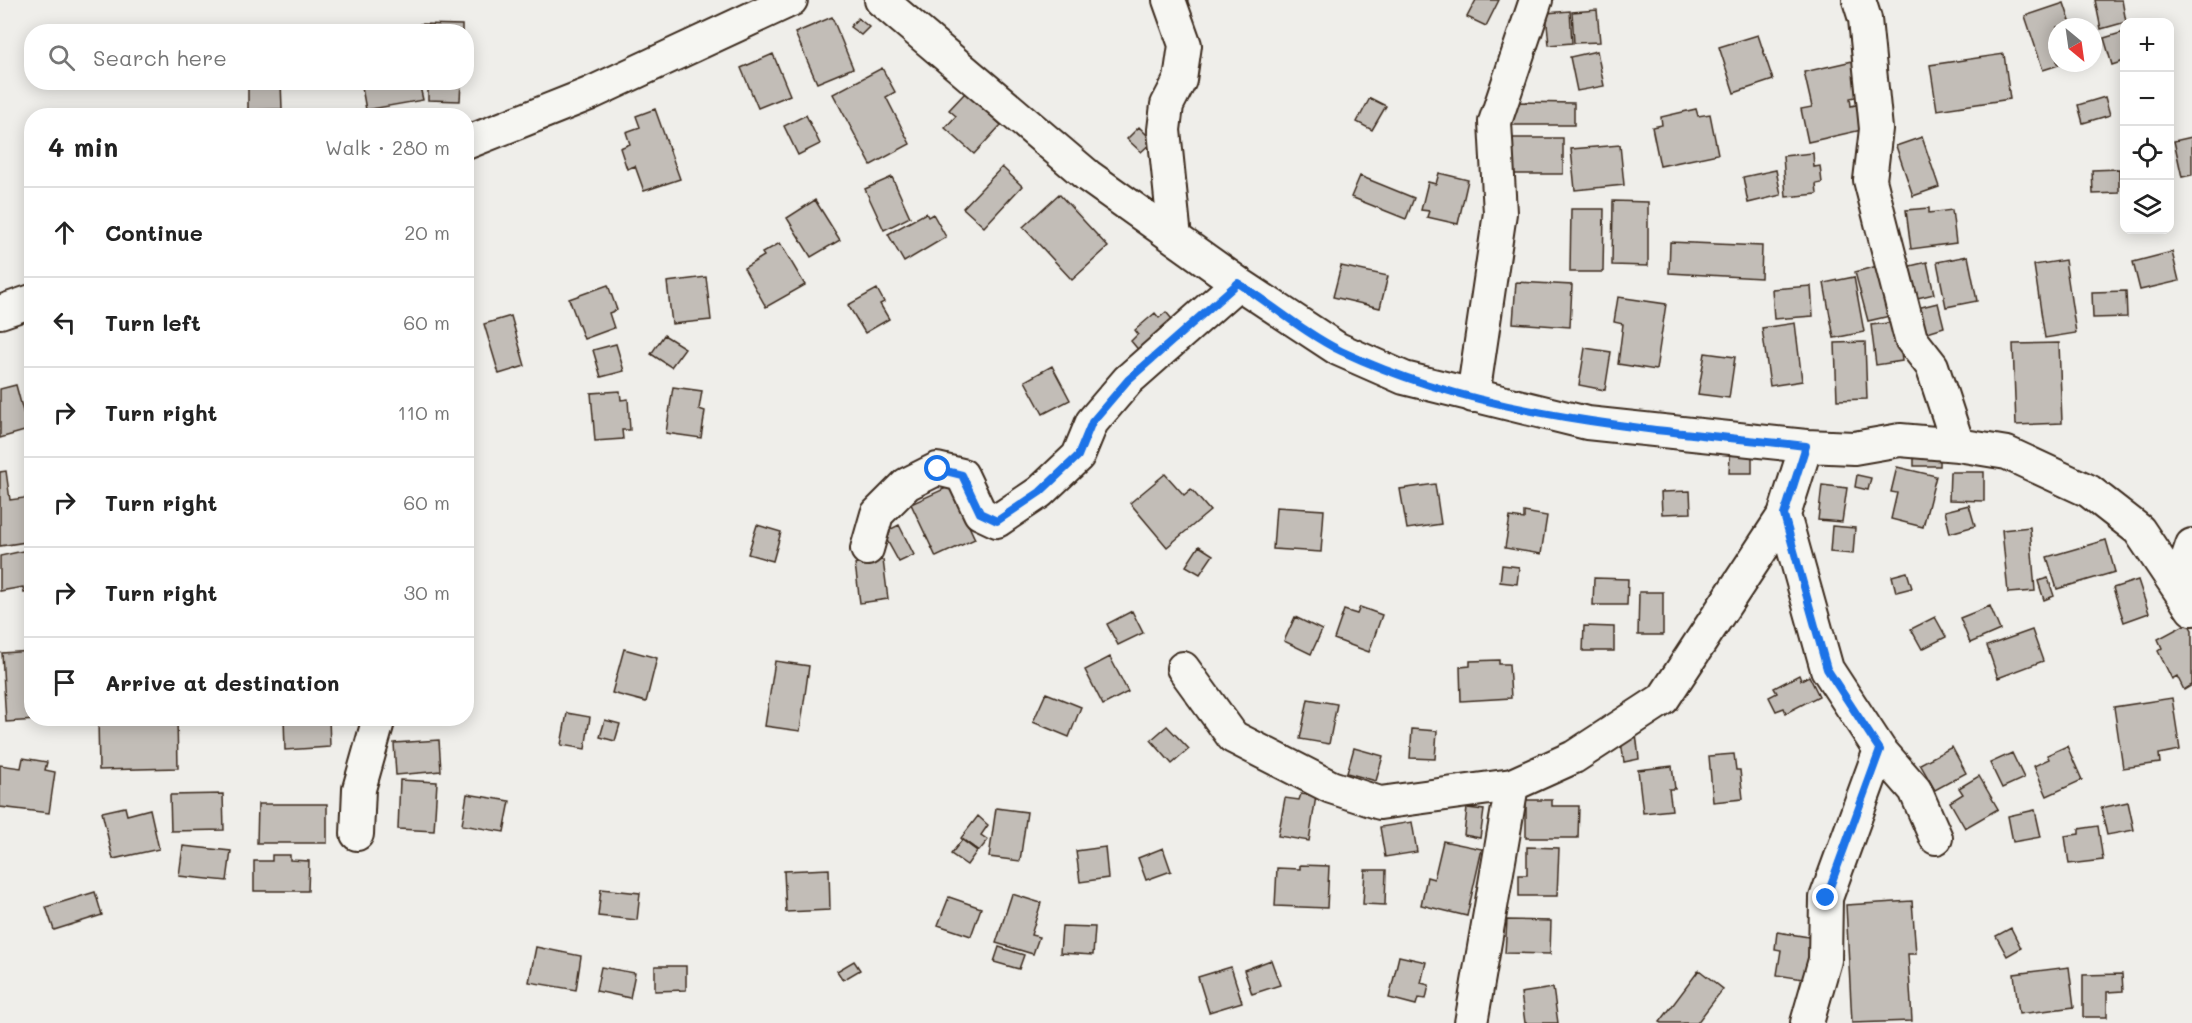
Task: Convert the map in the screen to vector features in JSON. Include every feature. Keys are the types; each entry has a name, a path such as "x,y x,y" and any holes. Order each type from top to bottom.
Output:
{"street":[{"path":"474,140 589,94 791,0"},
{"path":"881,0 1088,176 1238,283 1338,349 1404,378 1587,423 1806,446 1854,448 1900,440 1958,445 2007,453 2089,491 2139,530 2185,597"},
{"path":"1169,0 1185,45 1180,80 1167,105 1164,130 1175,238"},
{"path":"1473,396 1500,213 1496,123 1536,0"},
{"path":"1859,0 1865,19 1876,129 1870,180 1911,339 1932,366 1958,445"},
{"path":"867,549 877,514 908,484 938,469 962,475 980,513 997,521 1040,492 1078,456 1092,422 1128,380 1238,283"},
{"path":"0,312 24,304"},
{"path":"1183,668 1233,737 1331,787 1380,803 1512,785 1574,757 1663,699 1784,515 1806,446"},
{"path":"1784,515 1827,669 1880,750 1915,790 1936,838"},
{"path":"2185,597 2192,545"},
{"path":"357,834 359,789 377,726"},
{"path":"1807,1023 1825,960 1826,898 1880,750"},
{"path":"1471,1023 1512,785"}],"building":[{"path":"1476,0 1499,0 1486,26 1467,17"},
{"path":"2095,0 2122,0 2125,18 2120,18 2120,24 2102,29 2102,18 2099,18"},
{"path":"2064,3 2069,18 2048,18 2048,68 2043,70 2025,16"},
{"path":"1597,10 1600,42 1574,43 1572,12"},
{"path":"1570,11 1572,43 1549,45 1546,13"},
{"path":"832,17 853,68 817,83 795,33"},
{"path":"858,18 869,27 861,35 850,27"},
{"path":"2120,33 2120,62 2112,65 2104,38"},
{"path":"1758,35 1773,80 1734,93 1719,47"},
{"path":"1597,51 1604,86 1577,91 1570,57"},
{"path":"773,54 790,95 758,108 741,68"},
{"path":"2004,54 2010,99 1937,110 1930,65"},
{"path":"1857,60 1865,95 1850,98 1851,106 1860,104 1866,129 1808,142 1801,109 1812,107 1804,72"},
{"path":"882,68 895,92 886,97 910,144 871,165 833,94"},
{"path":"248,90 281,90 282,108 248,108"},
{"path":"362,90 421,90 423,100 366,108"},
{"path":"428,90 461,90 460,101 428,100"},
{"path":"965,93 1001,125 974,154 945,128 956,116 949,110"},
{"path":"2105,97 2110,115 2083,123 2078,105"},
{"path":"1370,98 1386,106 1372,130 1357,122"},
{"path":"1512,102 1574,103 1574,125 1512,125"},
{"path":"655,109 680,179 644,191 635,166 627,169 620,148 630,144 626,132 640,127 636,116"},
{"path":"1696,109 1698,116 1710,114 1718,154 1660,166 1652,127 1662,125 1661,117"},
{"path":"806,115 820,144 798,155 784,126"},
{"path":"1139,127 1153,141 1141,152 1127,139"},
{"path":"1922,137 1939,187 1913,196 1896,146"},
{"path":"2192,137 2192,175 2182,177 2174,141"},
{"path":"1509,138 1563,138 1563,174 1509,174"},
{"path":"1620,145 1624,185 1575,190 1571,149"},
{"path":"1813,153 1814,167 1820,166 1822,183 1816,184 1817,194 1786,197 1783,156"},
{"path":"1002,167 1022,186 984,227 963,208"},
{"path":"2119,169 2119,193 2093,194 2092,170"},
{"path":"1776,170 1781,195 1748,203 1743,177"},
{"path":"1439,173 1468,180 1458,224 1427,217 1429,211 1421,210 1428,182 1436,184"},
{"path":"1360,176 1414,198 1406,219 1351,197"},
{"path":"892,177 910,217 884,230 865,189"},
{"path":"1059,194 1108,247 1072,280 1023,227"},
{"path":"815,200 840,240 811,257 787,218"},
{"path":"1613,201 1648,202 1648,266 1612,265"},
{"path":"1929,208 1929,213 1952,210 1956,243 1911,249 1906,210"},
{"path":"1571,209 1604,209 1603,272 1570,272"},
{"path":"926,213 928,217 933,214 946,237 904,262 888,234"},
{"path":"1670,242 1762,246 1761,278 1669,273"},
{"path":"780,243 805,285 766,307 744,268 764,256 762,253"},
{"path":"2172,252 2179,281 2140,290 2133,262"},
{"path":"1968,256 1977,301 1946,307 1937,262"},
{"path":"2065,260 2076,333 2045,338 2034,265"},
{"path":"1927,262 1934,294 1913,299 1906,267"},
{"path":"1881,265 1894,315 1868,321 1855,272"},
{"path":"1341,266 1388,276 1380,308 1333,297"},
{"path":"706,277 711,320 672,324 667,282"},
{"path":"1854,277 1864,332 1834,338 1824,283"},
{"path":"1516,282 1572,285 1570,327 1513,323"},
{"path":"608,285 617,310 609,313 614,328 584,339 569,299"},
{"path":"1811,286 1813,316 1774,319 1772,289"},
{"path":"877,289 884,302 880,304 889,319 865,333 848,305"},
{"path":"2126,291 2127,317 2093,318 2092,292"},
{"path":"1618,297 1666,304 1656,370 1618,364 1623,324 1614,322"},
{"path":"1938,303 1944,327 1924,333 1917,308"},
{"path":"1166,312 1176,324 1141,353 1131,341 1138,334 1135,330 1155,313 1159,318"},
{"path":"511,316 525,366 499,374 484,324"},
{"path":"1897,322 1902,361 1876,365 1871,325"},
{"path":"1795,323 1802,381 1770,386 1762,328"},
{"path":"664,335 685,348 671,367 651,354"},
{"path":"1865,342 1867,399 1837,400 1835,343"},
{"path":"2059,343 2062,423 2016,425 2013,344"},
{"path":"616,344 624,371 601,377 593,350"},
{"path":"1585,348 1611,352 1605,390 1579,385"},
{"path":"1705,353 1735,357 1729,398 1698,394"},
{"path":"1052,366 1070,400 1043,414 1025,381"},
{"path":"16,385 24,415 24,431 0,438 0,389"},
{"path":"673,387 702,391 699,409 705,411 701,438 666,433"},
{"path":"620,391 621,400 628,399 630,430 622,430 623,439 595,441 591,393"},
{"path":"1914,453 1940,453 1940,466 1914,466"},
{"path":"1730,455 1752,455 1752,473 1729,473"},
{"path":"1897,467 1936,476 1923,527 1891,519 1897,493 1891,492"},
{"path":"6,471 10,500 24,498 24,542 0,546 0,472"},
{"path":"1950,472 1984,472 1984,501 1949,500"},
{"path":"1165,474 1184,495 1191,489 1210,511 1167,547 1130,503"},
{"path":"1857,475 1871,478 1868,490 1855,487"},
{"path":"957,483 961,509 975,539 936,557 911,504"},
{"path":"1435,484 1441,524 1407,529 1400,489"},
{"path":"1822,485 1847,488 1842,522 1818,520"},
{"path":"1690,491 1691,513 1662,514 1661,492"},
{"path":"1969,505 1975,526 1950,533 1945,511"},
{"path":"1276,507 1324,510 1321,552 1273,549"},
{"path":"1524,512 1547,516 1541,554 1505,548 1510,517 1524,519"},
{"path":"757,525 781,532 773,561 748,554"},
{"path":"899,525 914,555 899,562 883,533"},
{"path":"1832,526 1855,528 1853,554 1830,552"},
{"path":"2030,527 2035,591 2008,593 2002,530"},
{"path":"2106,540 2115,572 2057,589 2047,557"},
{"path":"1199,546 1213,555 1200,574 1186,566"},
{"path":"24,551 24,593 23,587 0,591 0,556"},
{"path":"883,560 888,599 860,603 855,564"},
{"path":"1502,565 1519,567 1517,584 1500,582"},
{"path":"1907,572 1912,588 1896,592 1892,576"},
{"path":"1594,578 1628,579 1627,605 1593,605"},
{"path":"2048,578 2054,596 2044,600 2038,581"},
{"path":"2138,580 2149,613 2124,622 2113,588"},
{"path":"1639,592 1663,592 1663,635 1638,635"},
{"path":"1990,606 2000,630 1970,643 1960,618"},
{"path":"1360,607 1382,615 1369,652 1334,639 1344,610 1357,614"},
{"path":"1132,611 1143,633 1118,645 1107,624"},
{"path":"1295,617 1322,630 1311,654 1284,641"},
{"path":"1935,617 1946,637 1922,649 1911,629"},
{"path":"2188,623 2192,630 2192,685 2184,690 2177,676 2172,679 2158,651 2162,648 2158,639"},
{"path":"1584,626 1614,627 1614,651 1583,651"},
{"path":"2032,630 2043,661 1998,678 1987,646"},
{"path":"624,649 657,658 646,702 612,693"},
{"path":"24,652 24,721 6,722 2,653"},
{"path":"1110,657 1128,692 1103,705 1085,670"},
{"path":"1499,660 1499,664 1509,664 1511,698 1461,701 1460,667 1470,666 1470,661"},
{"path":"775,661 809,666 800,731 765,726"},
{"path":"1799,675 1801,680 1809,676 1819,696 1786,713 1784,708 1776,711 1769,697 1777,693 1774,688"},
{"path":"1046,693 1081,707 1069,737 1033,722"},
{"path":"2172,698 2180,750 2159,754 2160,763 2123,768 2114,707"},
{"path":"1308,699 1337,704 1329,744 1300,739"},
{"path":"567,713 590,717 585,749 561,745"},
{"path":"605,720 620,724 615,741 600,737"},
{"path":"98,726 177,726 178,768 99,770"},
{"path":"284,726 329,726 330,747 285,750"},
{"path":"1167,726 1189,749 1172,764 1151,740"},
{"path":"1412,729 1437,731 1435,759 1410,758"},
{"path":"1636,733 1639,759 1624,762 1620,735"},
{"path":"439,740 441,771 396,775 394,743"},
{"path":"2067,746 2082,780 2047,796 2034,766 2049,759 2047,755"},
{"path":"1952,747 1966,773 1935,790 1920,764"},
{"path":"1354,748 1383,756 1376,781 1347,773"},
{"path":"2012,753 2024,778 2002,788 1990,763"},
{"path":"1734,754 1736,770 1740,770 1743,799 1713,802 1709,756"},
{"path":"23,758 47,762 45,770 55,772 49,813 0,807 0,765 21,768"},
{"path":"1672,766 1675,789 1669,789 1672,810 1643,813 1638,770"},
{"path":"1979,776 1998,809 1965,828 1950,802 1963,794 1959,788"},
{"path":"400,780 437,782 434,831 398,829"},
{"path":"223,794 224,830 171,831 170,795"},
{"path":"467,794 510,801 504,832 462,825"},
{"path":"1301,794 1316,796 1309,841 1278,836 1285,798 1299,800"},
{"path":"1526,800 1552,800 1552,806 1579,806 1578,838 1526,838"},
{"path":"2128,802 2134,830 2107,835 2101,808"},
{"path":"258,804 327,804 327,843 257,843"},
{"path":"125,807 127,815 150,809 159,849 113,859 102,812"},
{"path":"996,808 1027,812 1020,861 989,857"},
{"path":"1467,808 1484,810 1480,838 1464,835"},
{"path":"2035,810 2041,837 2013,842 2008,816"},
{"path":"978,816 988,825 981,835 988,840 979,851 961,838"},
{"path":"1412,822 1417,852 1385,857 1380,827"},
{"path":"2098,826 2103,860 2069,864 2065,836 2079,834 2079,829"},
{"path":"962,840 977,851 967,865 951,854"},
{"path":"1443,841 1482,849 1467,916 1421,905 1427,877 1434,879"},
{"path":"183,846 231,851 227,881 179,876"},
{"path":"1105,847 1108,878 1080,882 1076,851"},
{"path":"1527,847 1559,848 1557,896 1519,896 1519,875 1527,875"},
{"path":"1163,848 1171,871 1146,880 1138,858"},
{"path":"272,855 290,855 290,860 309,861 308,891 254,891 254,861 272,861"},
{"path":"1300,865 1329,866 1327,908 1275,906 1277,868 1300,869"},
{"path":"829,869 830,910 786,912 784,871"},
{"path":"1365,870 1386,870 1385,905 1363,904"},
{"path":"601,889 640,893 637,920 598,916"},
{"path":"95,892 102,915 54,930 46,907"},
{"path":"1012,894 1041,903 1031,935 1039,937 1033,954 996,943"},
{"path":"949,897 981,908 971,936 938,925"},
{"path":"1912,901 1916,954 1908,954 1912,1021 1852,1023 1846,905"},
{"path":"1507,920 1551,921 1550,954 1505,953"},
{"path":"1062,926 1095,927 1093,955 1060,953"},
{"path":"2011,928 2021,948 2007,956 1996,936"},
{"path":"1777,932 1815,938 1809,980 1777,975 1781,950 1775,949"},
{"path":"536,947 581,956 576,990 529,982"},
{"path":"999,947 1024,955 1019,969 994,962"},
{"path":"1399,956 1426,962 1421,983 1429,985 1426,999 1418,998 1416,1005 1389,998"},
{"path":"1271,960 1280,985 1252,994 1244,970"},
{"path":"854,961 860,970 843,980 837,971"},
{"path":"655,966 686,966 686,990 655,991"},
{"path":"601,967 635,973 630,998 596,991"},
{"path":"1231,967 1242,1002 1209,1012 1198,977"},
{"path":"2069,967 2074,1007 2019,1014 2014,974"},
{"path":"1699,970 1723,989 1697,1023 1660,1022"},
{"path":"2122,974 2123,991 2107,992 2107,1017 2083,1017 2083,975"},
{"path":"1553,988 1558,1023 1525,1023 1521,993"}],"route":[{"path":"938,469 962,475 980,513 997,521 1040,492 1078,456 1092,422 1128,380 1238,283 1338,349 1404,378 1587,423 1806,446 1784,515 1827,669 1880,750 1826,898"}]}
